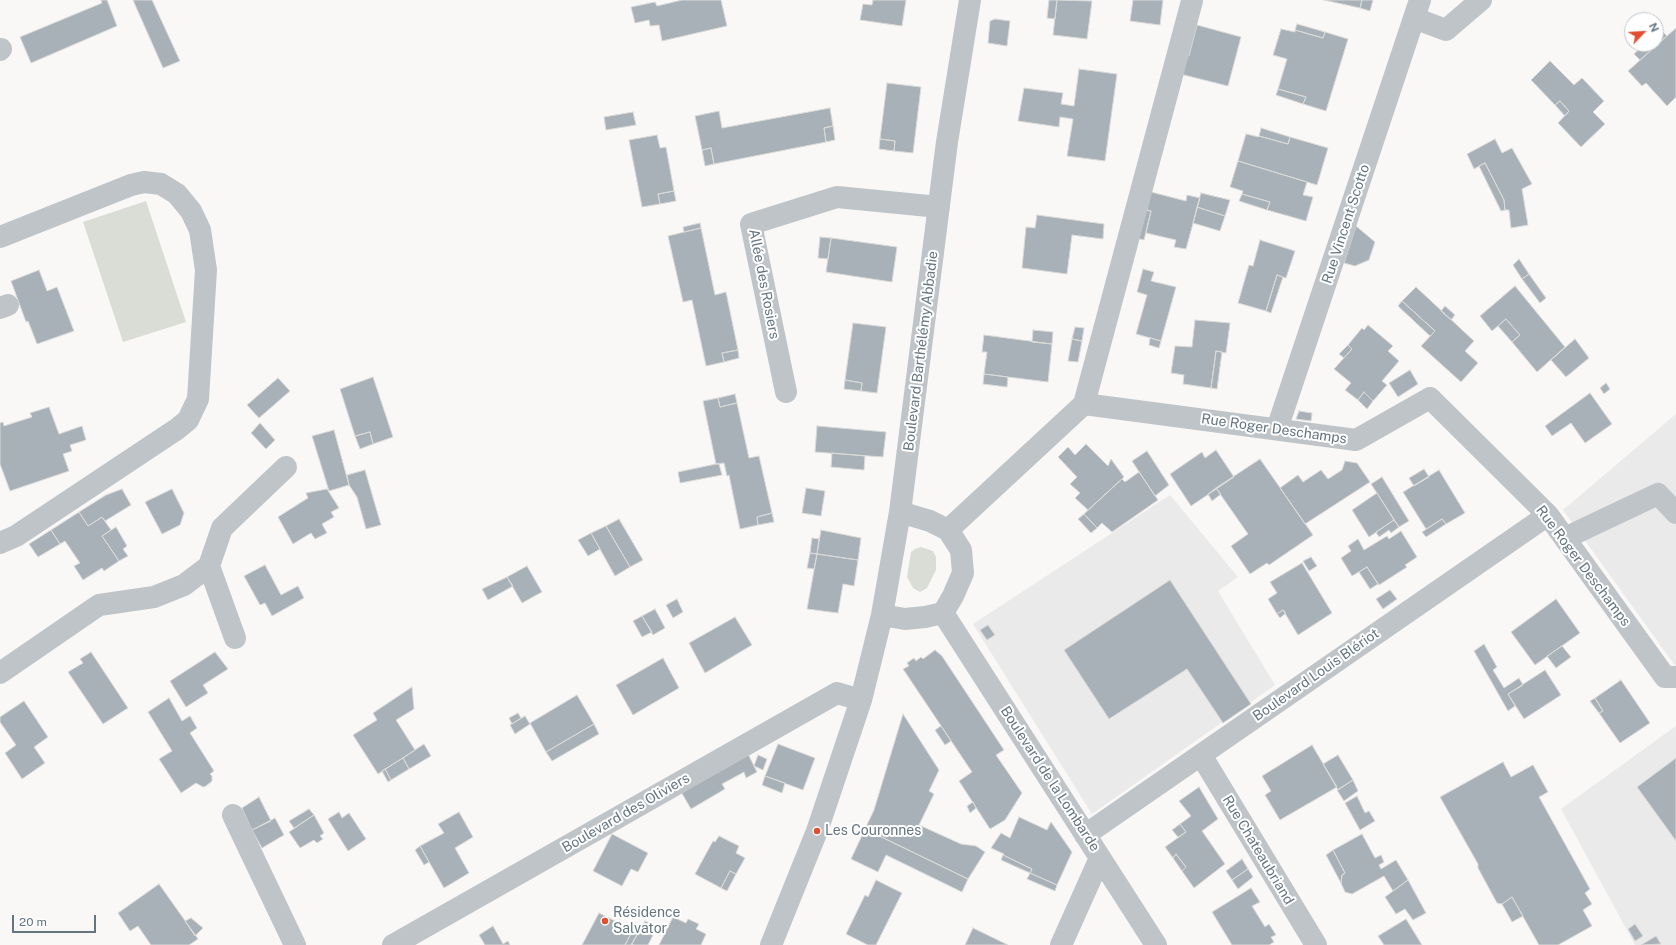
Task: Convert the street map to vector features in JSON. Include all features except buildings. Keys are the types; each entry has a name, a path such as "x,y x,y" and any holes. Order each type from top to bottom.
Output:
{"street":[{"name":"Boulevard Barthélémy Abbadie","path":"771,945 817,831 862,700 882,615 900,512 947,142 970,0"},
{"name":"Rue Vincent Scotto","path":"1277,429 1417,9 1446,30 1481,0"},
{"path":"948,530 1084,404 1192,1"},
{"path":"0,237 131,185 144,182 161,184 177,194 190,211 200,230 206,270 198,399 188,420 178,429 16,536 0,543"},
{"name":"Allée des Rosiers","path":"786,392 751,224 837,197 939,207"},
{"name":"Rue Roger Deschamps","path":"1084,404 1356,440 1430,398 1548,515 1665,677 1676,677"},
{"path":"0,673 99,605 154,597 184,585 209,566 222,528 286,468"},
{"path":"1565,538 1658,494 1676,513"},
{"path":"882,615 905,619 943,613 953,596 963,573 961,550 948,530 930,521 900,512"},
{"name":"Boulevard Louis Blériot","path":"1085,835 1548,515"},
{"path":"209,566 235,638"},
{"name":"Boulevard de la Lombarde","path":"943,613 1156,945"},
{"name":"Boulevard des Oliviers","path":"406,942 837,693 862,700"},
{"name":"Rue Chateaubriand","path":"1201,755 1316,945"},
{"path":"233,815 295,945"},
{"path":"1060,945 1100,858"}],"shaded area":[{"path":"146,201 186,322 123,342 83,222"},
{"path":"1676,414 1676,667 1563,510"},
{"path":"1170,495 1238,577 1218,591 1275,685 1092,814 973,624"},
{"path":"921,547 933,551 936,557 936,570 927,588 920,592 913,588 907,577 911,552"},
{"path":"1676,726 1676,945 1635,945 1561,809"}],"place":[{"name":"Les Couronnes","path":"817,831"},
{"name":"Résidence Salvator","path":"605,921"}]}
